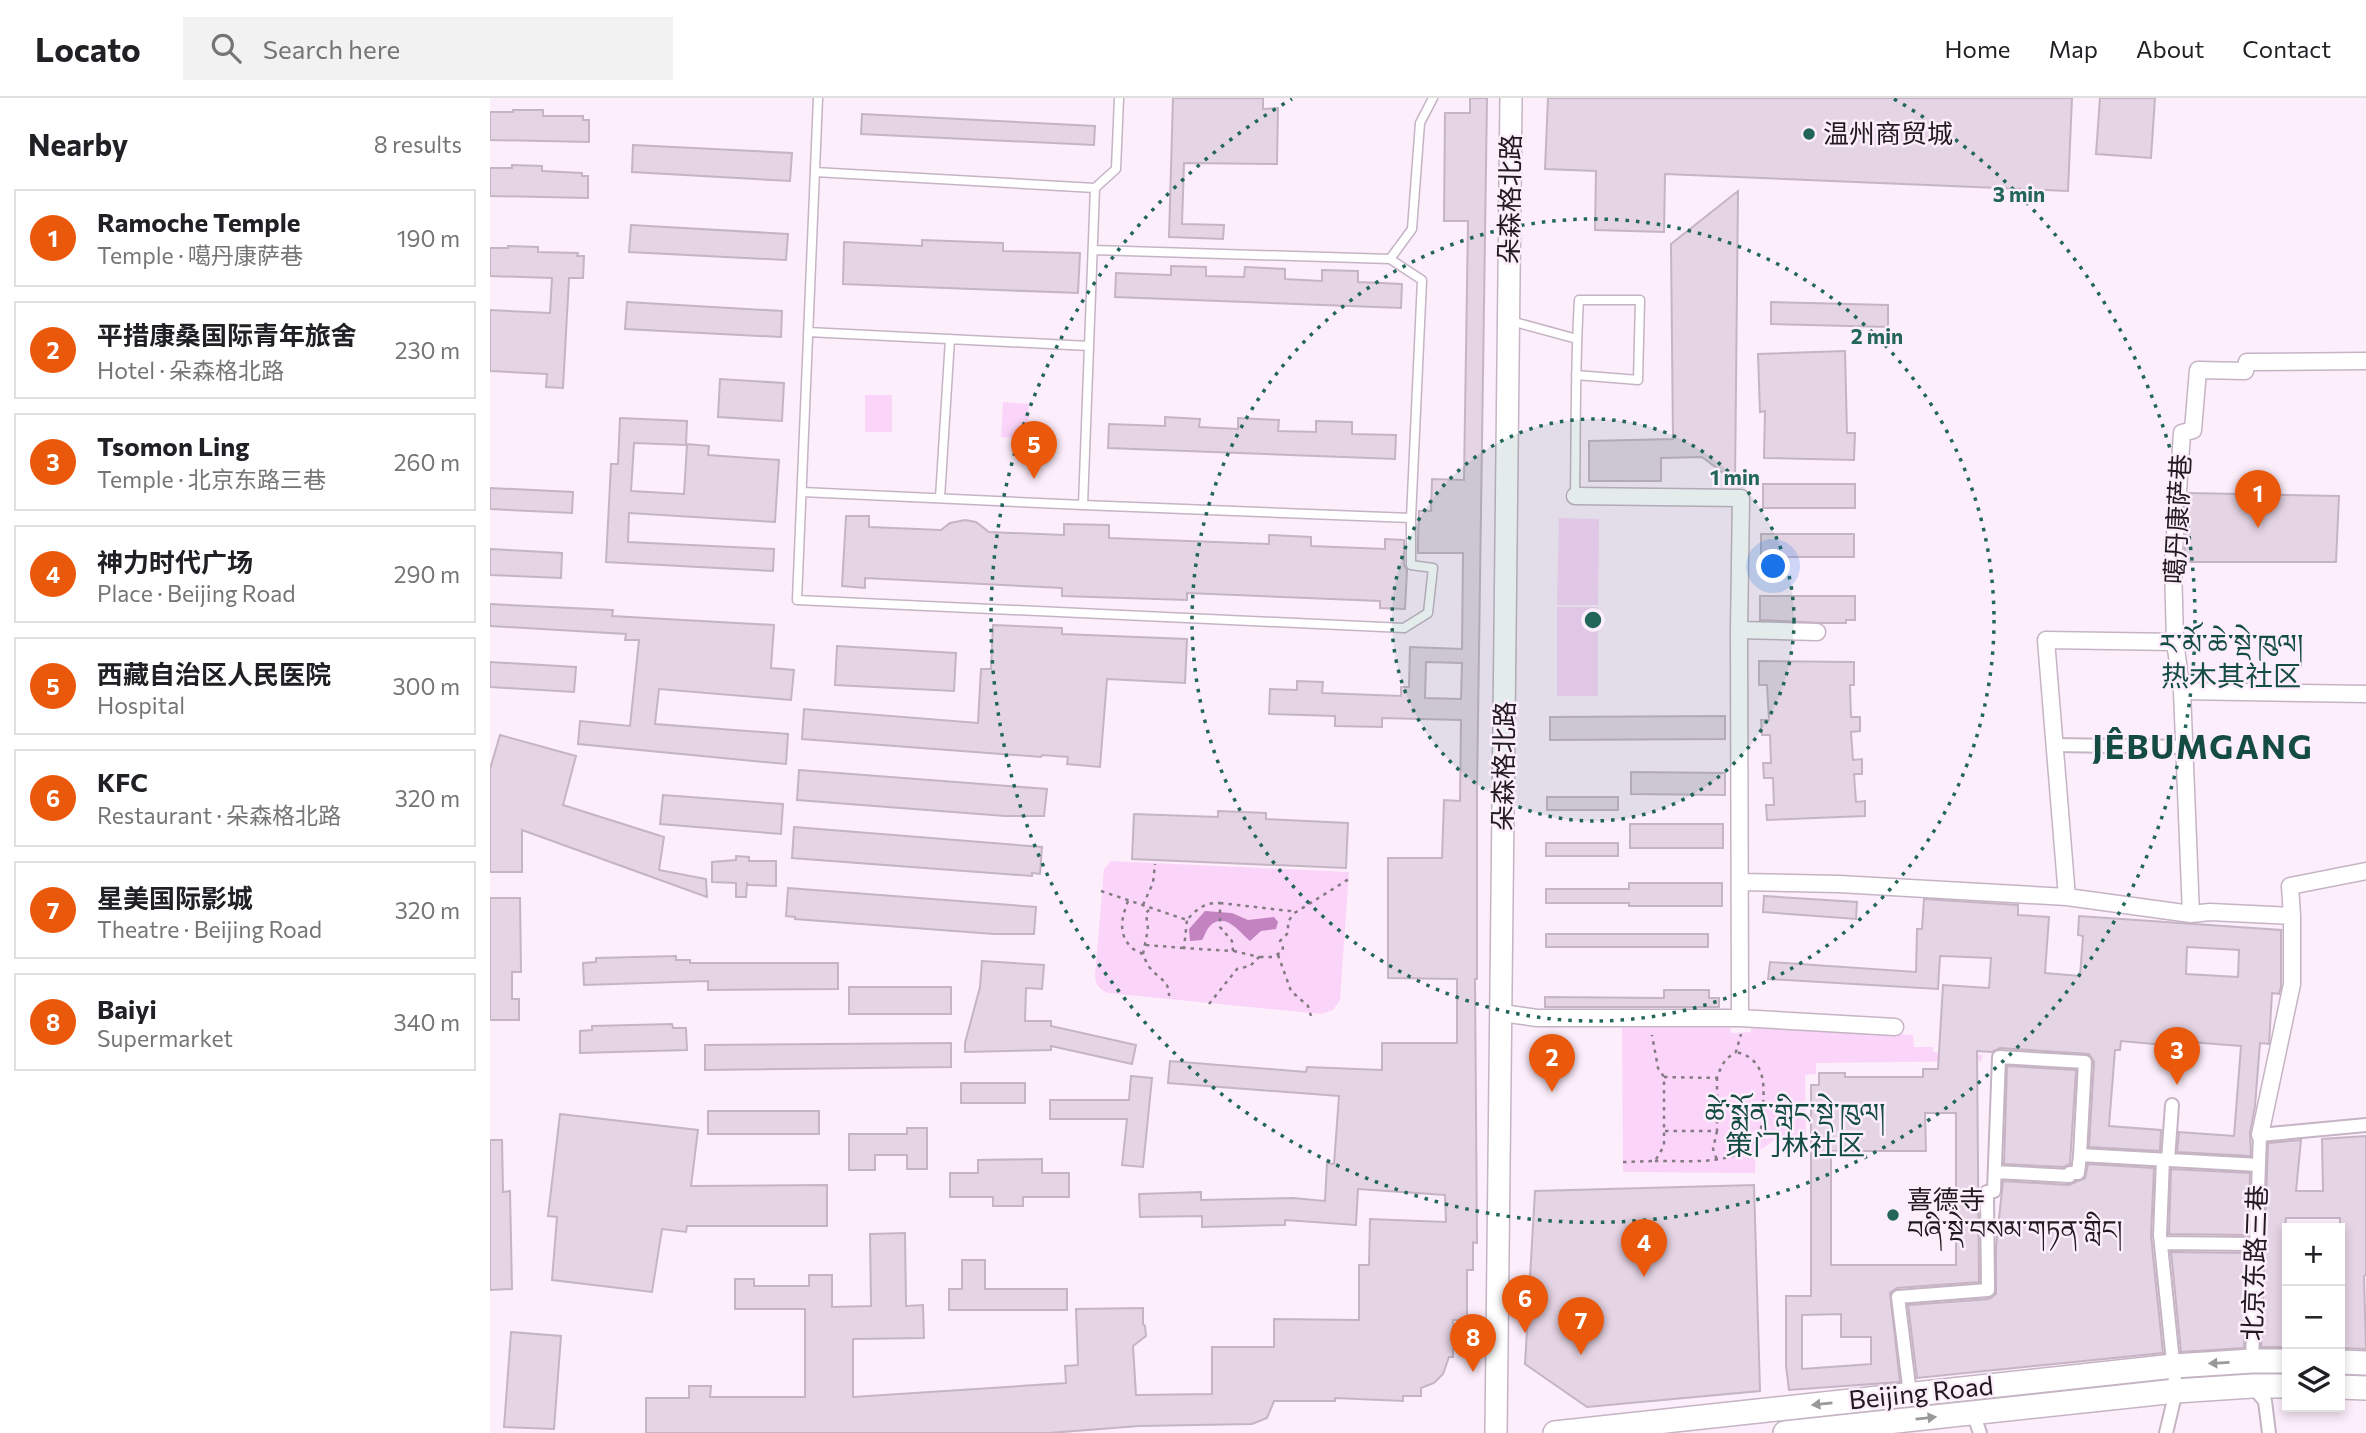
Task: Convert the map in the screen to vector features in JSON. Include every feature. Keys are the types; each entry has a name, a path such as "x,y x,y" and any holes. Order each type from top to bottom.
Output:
{"main road":[{"name":"Beijing Road","path":"1555,1433 2174,1366 2282,1362"},
{"path":"2345,1362 2366,1363"},
{"name":"Beijing Road","path":"1785,1433 1977,1423 2176,1391 2282,1387"},
{"path":"2345,1387 2366,1388"}],"street":[{"name":"朵森格北路","path":"1496,1433 1511,98"},
{"name":"噶丹康萨巷","path":"2191,914 2185,747 2182,691 2175,642 2173,564 2182,433 2193,430 2198,370 2245,371 2247,362 2366,361"},
{"path":"1575,496 1741,498 1740,1018"},
{"path":"1739,629 1817,632"},
{"path":"2067,897 2046,640 2175,642"},
{"path":"2182,691 2366,694"},
{"path":"2055,746 2185,747"},
{"path":"2366,871 2290,886 2291,985 2260,1135 2366,1125"},
{"path":"1741,882 1839,884 2067,897 2191,914 2210,912 2292,916"},
{"path":"1502,1013 1538,1018 1740,1018 1895,1027"},
{"path":"1910,1394 1899,1297 1988,1290 1987,1192 1994,1191 1999,1057 2085,1062 2078,1173 2070,1173 2069,1176 1995,1172"},
{"path":"2166,1433 2176,1391 2161,1243 2165,1160 2172,1105"},
{"name":"北京东路三巷","path":"2252,1361 2260,1135"},
{"name":"北京东路三巷","path":"2080,1155 2259,1166"},
{"path":"2161,1243 2256,1244"},
{"path":"2252,1386 2264,1401 2269,1416 2269,1433"}],"lane":[{"path":"818,98 797,600 1404,628 1429,613 1433,568 1411,565 1410,518 1422,280 1390,259 1093,250"},
{"path":"815,172 1095,188 1116,169 1119,98"},
{"path":"1390,259 1412,229 1420,123 1433,98"},
{"path":"1083,505 1095,188"},
{"path":"1575,496 1576,376 1580,300 1640,300 1638,380 1576,376"},
{"path":"1508,320 1577,338"},
{"path":"808,332 1089,346"},
{"path":"940,498 950,339"},
{"path":"802,492 1410,518"}],"path":[{"path":"1143,905 1153,883 1155,864"},
{"path":"1146,945 1233,951 1259,957 1278,955 1282,952 1280,941 1288,933 1288,922 1293,914 1352,877"},
{"path":"1101,891 1187,920"},
{"path":"1128,901 1122,918 1122,932 1132,948 1143,954 1150,968 1169,988 1169,999"},
{"path":"1184,948 1187,920 1208,903 1290,911 1293,914"},
{"path":"1220,905 1220,927 1232,941 1233,951"},
{"path":"1143,954 1149,922 1146,913 1150,908"},
{"path":"1278,955 1291,991 1308,1006 1311,1016"},
{"path":"1209,1004 1237,969 1250,966 1259,957"},
{"path":"1649,1018 1658,1068 1664,1077 1664,1146 1654,1161"},
{"path":"1717,1160 1713,1149 1717,1131 1717,1078 1729,1056 1736,1052 1741,1030 1740,1018"},
{"path":"1623,1161 1717,1160 1746,1150 1758,1138 1761,1130 1763,1072 1752,1058 1736,1052"},
{"path":"1664,1077 1717,1078"},
{"path":"1664,1131 1717,1131"}],"shaded area":[{"path":"865,395 892,395 892,432 865,432"},
{"path":"1003,402 1029,404 1027,439 1001,437"},
{"path":"1559,518 1599,519 1598,605 1557,605"},
{"path":"1557,607 1598,607 1598,696 1557,696"},
{"path":"1111,861 1349,872 1340,1000 1333,1010 1321,1014 1108,993 1102,990 1095,976 1104,869"},
{"path":"1205,911 1232,913 1248,920 1274,917 1278,922 1276,929 1261,931 1250,941 1227,922 1217,922 1209,927 1202,940 1190,941 1189,929"},
{"path":"1751,1025 1913,1035 1914,1047 1933,1047 1933,1052 1983,1055 1981,1061 1816,1063 1816,1074 1805,1075 1806,1140 1773,1141 1756,1153 1755,1173 1623,1172 1622,1028 1730,1028 1731,1033 1751,1032"}],"building":[{"path":"1173,98 1263,98 1263,109 1278,108 1277,164 1184,163 1182,224 1224,225 1223,239 1169,237"},
{"path":"1470,98 1487,98 1475,979 1477,1243 1473,1242 1473,1270 1467,1270 1467,1320 1453,1320 1453,1357 1449,1357 1443,1374 1434,1383 1421,1388 1421,1396 1403,1396 1403,1401 1335,1398 1335,1401 1274,1401 1267,1418 1252,1424 1139,1426 1049,1433 646,1433 646,1398 689,1398 689,1386 711,1386 710,1397 805,1397 805,1309 735,1309 735,1279 754,1279 754,1286 809,1286 809,1275 832,1275 832,1307 871,1306 870,1234 905,1233 906,1306 923,1305 924,1338 853,1339 853,1397 1066,1383 1065,1366 1078,1365 1076,1309 1143,1308 1146,1336 1133,1346 1136,1395 1212,1394 1212,1347 1274,1347 1274,1319 1359,1320 1359,1265 1369,1265 1370,1219 1446,1222 1445,1195 1358,1189 1356,1225 1285,1220 1285,1225 1202,1227 1202,1216 1140,1217 1139,1194 1201,1192 1201,1200 1293,1198 1325,1201 1327,1163 1334,1164 1339,1096 1168,1083 1170,1061 1306,1072 1307,1067 1382,1070 1382,1043 1457,1043 1457,979 1388,978 1388,858 1442,858 1444,800 1460,801 1461,720 1382,718 1382,727 1335,726 1335,716 1269,714 1270,689 1297,690 1297,681 1323,682 1322,693 1401,696 1401,687 1409,687 1410,647 1462,649 1463,553 1418,553 1418,540 1419,511 1431,511 1432,479 1464,480 1468,221 1444,221 1445,113 1470,113","holes":["1426,662 1462,663 1461,699 1425,698"]},
{"name":"温州商贸城","path":"1548,98 2072,98 2068,191 1665,174 1664,232 1595,230 1596,171 1545,169"},
{"path":"2100,98 2155,98 2151,158 2096,154"},
{"path":"543,110 543,116 583,116 583,120 589,120 589,142 490,140 490,112"},
{"path":"862,114 1095,126 1094,145 861,134"},
{"path":"633,145 792,153 790,181 632,172"},
{"path":"512,165 542,166 542,171 582,173 582,176 588,176 588,198 490,196 490,168 512,168"},
{"path":"1738,191 1735,482 1702,457 1661,458 1661,481 1589,481 1589,441 1673,439 1671,244"},
{"path":"631,225 788,234 786,260 629,252"},
{"path":"922,240 1003,243 1003,251 1080,253 1078,293 843,284 844,242 922,246"},
{"path":"538,247 538,252 578,253 577,256 584,256 583,278 569,278 563,388 546,387 547,374 490,371 490,310 550,313 552,278 490,276 490,248"},
{"path":"1171,266 1206,267 1206,276 1244,277 1245,267 1285,269 1285,279 1322,281 1322,270 1358,271 1358,282 1402,284 1401,308 1115,297 1116,273 1171,275"},
{"path":"627,302 782,311 781,337 625,329"},
{"path":"1771,302 1888,305 1888,327 1771,324"},
{"path":"1845,351 1847,433 1855,433 1854,460 1764,458 1765,411 1760,412 1758,354"},
{"path":"720,379 784,383 782,421 718,417"},
{"path":"1165,417 1200,419 1199,427 1238,429 1238,418 1279,420 1278,431 1316,432 1316,421 1352,422 1352,434 1396,435 1395,459 1108,448 1109,424 1165,426"},
{"path":"620,418 687,421 686,445 634,443 631,491 684,494 687,444 709,446 708,455 779,460 775,522 629,513 628,542 774,549 773,571 606,562 611,464 618,464"},
{"path":"1763,484 1855,484 1855,508 1763,508"},
{"path":"490,488 573,492 572,513 490,509"},
{"path":"2188,493 2339,496 2336,562 2184,562"},
{"path":"846,516 869,516 869,527 941,530 950,523 965,520 976,522 989,532 1064,535 1064,524 1109,525 1109,538 1269,544 1269,535 1311,537 1311,546 1385,549 1385,539 1404,540 1404,565 1407,570 1405,609 1380,608 1380,601 1187,593 1187,600 1062,596 1062,588 865,578 865,588 842,586"},
{"path":"1761,534 1854,534 1854,557 1761,557"},
{"path":"490,549 562,553 561,578 490,575"},
{"path":"1760,596 1855,596 1855,620 1846,620 1846,623 1822,623 1760,620"},
{"path":"490,604 613,610 612,616 774,625 771,668 794,670 791,700 659,689 655,724 788,734 786,764 578,744 580,721 630,726 639,640 625,640 626,634 490,626"},
{"path":"993,625 1062,628 1062,634 1187,639 1185,683 1107,679 1100,767 1067,764 1068,757 802,739 804,709 978,723 981,669 991,669"},
{"path":"837,646 956,653 954,691 835,685"},
{"path":"1759,661 1854,662 1854,685 1850,685 1851,717 1860,717 1860,731 1851,732 1853,760 1862,759 1862,774 1854,774 1856,802 1865,801 1865,816 1767,820 1766,805 1774,805 1773,778 1764,778 1763,763 1771,763 1770,735 1762,735 1761,720 1769,720 1767,685 1759,685"},
{"path":"490,662 576,667 574,692 490,687"},
{"path":"1725,716 1725,739 1550,740 1550,717"},
{"path":"500,735 576,756 563,805 664,837 659,870 706,879 707,897 522,830 522,872 490,872 490,769"},
{"path":"799,770 1047,789 1044,816 1005,816 797,800"},
{"path":"1631,772 1725,773 1725,795 1631,794"},
{"path":"663,795 783,804 781,834 660,824"},
{"path":"1547,797 1618,797 1618,810 1547,810"},
{"path":"1218,811 1266,813 1266,819 1348,823 1346,868 1132,859 1134,814 1218,817"},
{"path":"1630,824 1723,824 1723,848 1630,848"},
{"path":"794,827 1042,847 1040,874 1032,873 1032,876 792,858"},
{"path":"1546,843 1618,843 1618,856 1546,856"},
{"path":"736,856 749,857 749,861 776,861 776,886 747,883 746,897 736,897 736,883 712,882 712,862 736,860"},
{"path":"1629,883 1722,883 1722,906 1546,903 1546,889 1629,889"},
{"path":"788,888 1036,907 1034,934 994,934 795,919 786,916"},
{"path":"1764,896 1857,902 1856,919 1763,912"},
{"path":"490,898 520,898 521,972 512,972 512,999 519,999 519,1020 490,1020"},
{"path":"1924,899 2018,905 2018,915 2049,917 2045,973 2080,976 2083,936 2078,935 2079,916 2281,930 2281,987 2279,994 2272,993 2269,1044 2260,1043 2250,1133 2251,1156 2177,1152 2179,1132 2234,1136 2241,1046 2164,1040 2164,1045 2121,1041 2120,1050 2115,1050 2109,1126 2161,1130 2160,1151 2089,1147 2094,1062 2089,1054 2000,1048 1992,1052 1977,1051 1979,1282 1897,1288 1890,1293 1900,1382 1789,1390 1786,1366 1786,1296 1811,1296 1811,1085 1819,1085 1819,1073 1845,1073 1845,1077 1923,1077 1923,1069 1938,1069 1943,985 1989,988 1991,958 1940,956 1938,989 1768,979 1770,962 1916,972 1917,929 1922,929","holes":["2187,947 2239,950 2238,977 2186,974","1925,1113 1956,1113 1956,1265 1831,1265 1831,1151 1926,1151","1841,1314 1841,1337 1871,1337 1871,1364 1802,1369 1802,1315"]},
{"path":"1546,934 1708,934 1708,947 1546,947"},
{"path":"676,956 676,960 690,960 690,963 838,963 838,989 708,990 708,981 584,985 583,963 596,962 596,958"},
{"path":"982,961 1044,965 1042,989 1026,988 1025,1021 1051,1021 1051,1026 1136,1045 1132,1064 1051,1046 1051,1050 965,1052 980,987"},
{"path":"849,987 951,987 951,1014 849,1014"},
{"path":"1664,990 1709,990 1709,998 1719,998 1719,1007 1545,1007 1545,997 1664,998"},
{"path":"672,1024 673,1028 686,1028 687,1050 580,1053 580,1031 592,1030 592,1026"},
{"path":"951,1043 951,1067 705,1070 705,1045"},
{"path":"2007,1066 2076,1070 2070,1164 2064,1167 2004,1164"},
{"path":"1131,1076 1152,1078 1143,1167 1122,1165 1127,1119 1050,1119 1050,1100 1129,1100"},
{"path":"961,1083 1025,1083 1025,1103 961,1103"},
{"path":"708,1111 819,1111 819,1134 708,1134"},
{"path":"560,1114 698,1130 691,1186 827,1185 827,1226 687,1226 686,1232 662,1229 652,1292 552,1280 557,1217 548,1216"},
{"path":"907,1128 927,1128 927,1169 907,1169 907,1155 875,1155 875,1170 849,1170 849,1134 907,1134"},
{"path":"2366,1136 2366,1349 2345,1348 2345,1223 2340,1223 2340,1218 2286,1218 2286,1223 2282,1223 2282,1347 2261,1347 2268,1143 2301,1140 2296,1191 2323,1191 2322,1139"},
{"path":"490,1140 502,1140 503,1192 510,1191 512,1289 490,1290"},
{"path":"1042,1159 1042,1173 1069,1173 1069,1197 1023,1197 1023,1206 993,1206 993,1197 950,1197 950,1173 978,1173 978,1160"},
{"path":"2088,1164 2154,1168 2151,1236 2163,1353 1917,1378 1908,1305 1989,1299 1996,1294 1996,1246 2003,1181 2069,1185 2085,1178"},
{"path":"2171,1169 2250,1173 2248,1235 2169,1234"},
{"path":"1754,1185 1760,1391 1587,1407 1525,1364 1535,1191"},
{"path":"2171,1252 2247,1253 2244,1348 2181,1352"},
{"path":"962,1260 985,1260 985,1289 1067,1289 1067,1310 949,1310 949,1289 962,1289"},
{"path":"511,1332 561,1336 554,1429 504,1427"}],"place":[{"name":"温州商贸城","path":"1809,134"},
{"name":"西藏自治区人民医院","path":"1034,479"},
{"name":"Ramoche Temple","path":"2258,528"},
{"name":"Tsomon Ling","path":"2177,1085"},
{"name":"平措康桑国际青年旅舍","path":"1552,1092"},
{"name":"喜德寺 བཞི་སྡེ་བསམ་གཏན་གླིང།","path":"1893,1215"},
{"name":"神力时代广场","path":"1644,1277"},
{"name":"KFC","path":"1525,1333"},
{"name":"星美国际影城","path":"1581,1355"},
{"name":"Baiyi","path":"1473,1372"}],"district":[{"name":"ར་མོ་ཆེ་སྡེ་ཁུལ། 热木其社区","path":"2231,660"},
{"name":"JÊBUMGANG","path":"2203,747"},
{"name":"ཚེ་སྨོན་གླིང་སྡེ་ཁུལ། 策门林社区","path":"1795,1129"}]}
